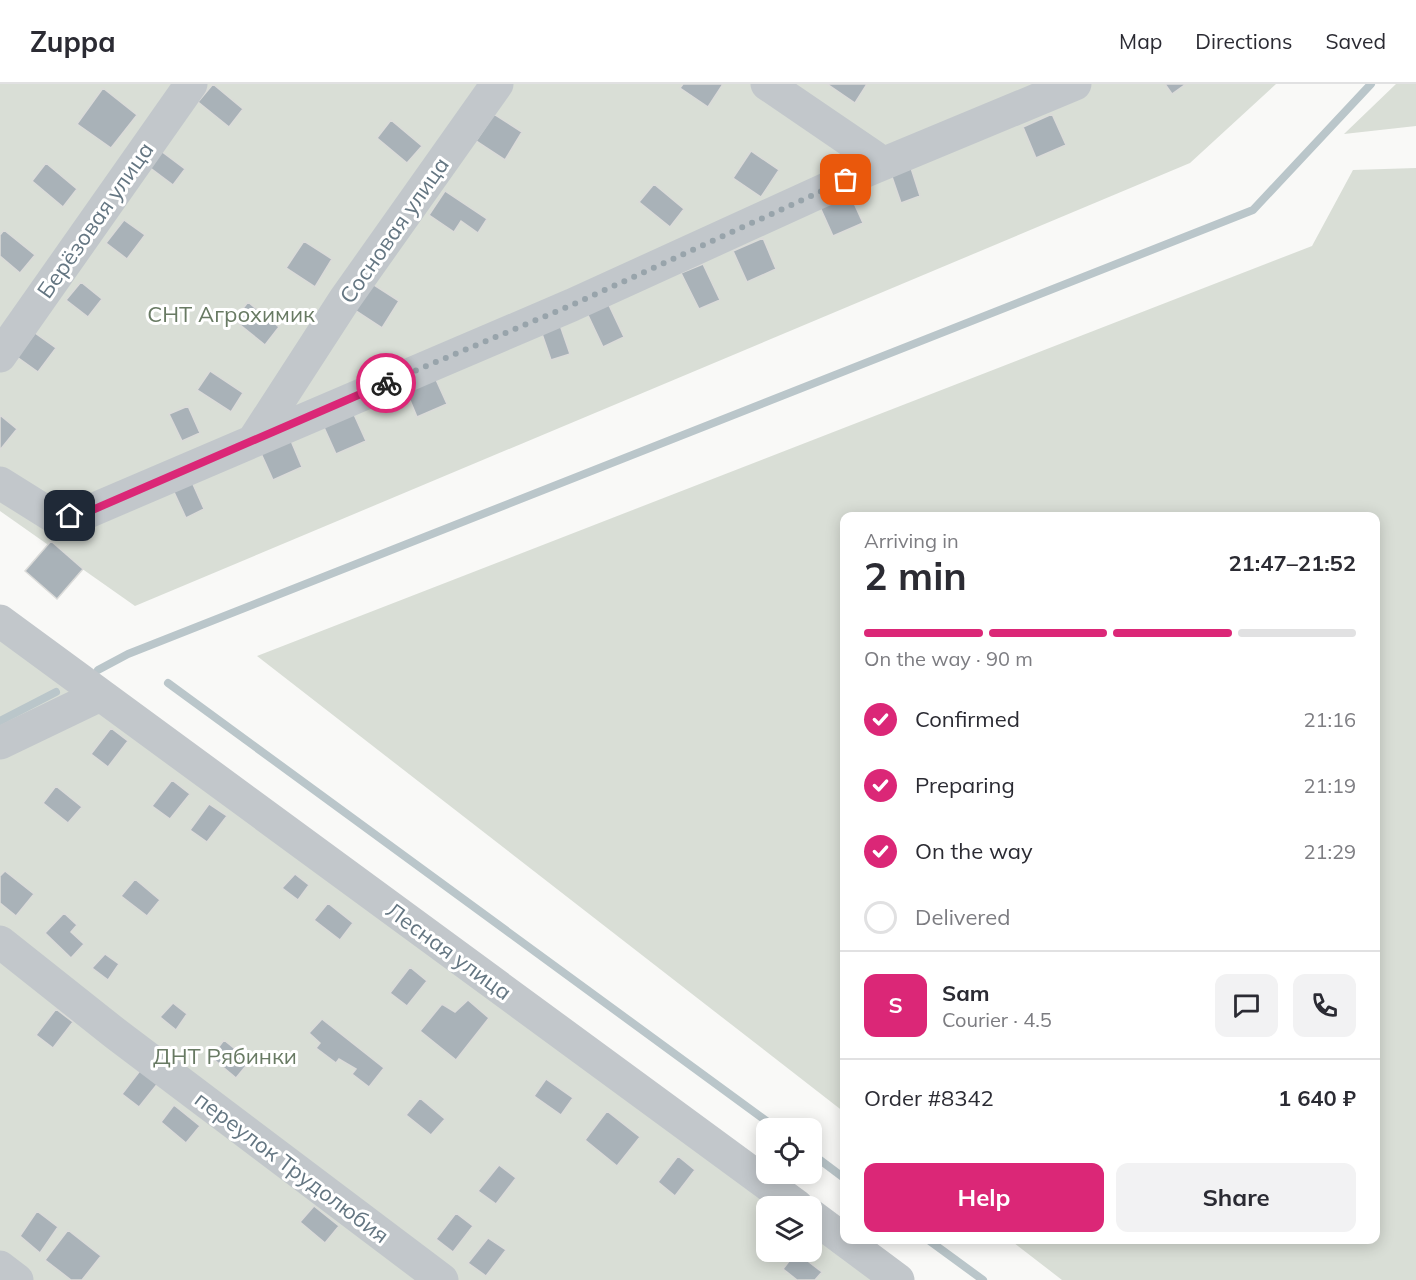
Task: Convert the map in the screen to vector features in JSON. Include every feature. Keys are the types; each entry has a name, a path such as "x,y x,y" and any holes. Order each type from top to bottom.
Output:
{"street":[{"name":"Берёзовая улица","path":"0,356 191,84"},
{"name":"Сосновая улица","path":"255,438 345,299 497,84"},
{"path":"768,84 874,157 868,170"},
{"path":"0,483 56,518 83,514 255,438 572,305 868,170 1075,84"},
{"name":"Лесная улица","path":"0,621 783,1196"},
{"path":"0,743 100,695"},
{"name":"переулок Трудолюбия","path":"0,942 116,1034 442,1280"},
{"path":"822,1224 840,1238"},
{"path":"847,1244 889,1277"},
{"path":"0,1267 17,1280"}],"green space":[{"name":"СНТ Агрохимик","path":"0,84 1276,84 1190,163 135,606 0,511"},
{"path":"1396,84 1416,84 1416,126 1344,134"},
{"path":"1416,168 1416,1280 1062,1280 1015,1244 1380,1244 1380,512 840,512 840,1109 257,656 1312,246 1353,170"},
{"name":"ДНТ Рябинки","path":"0,613 756,1167 756,1184 779,1184 795,1196 756,1196 756,1262 822,1262 822,1215 840,1229 840,1244 861,1244 910,1280 0,1280"}],"building":[{"path":"213,84 243,109 229,127 198,102"},
{"path":"683,84 723,84 708,107 680,88"},
{"path":"827,84 867,84 855,103"},
{"path":"1165,84 1186,84 1172,94"},
{"path":"103,88 137,115 111,148 77,124"},
{"path":"494,114 522,132 505,160 476,141"},
{"path":"1052,114 1066,145 1036,158 1023,127"},
{"path":"391,120 422,146 407,163 377,138"},
{"path":"161,151 185,169 173,185 149,167"},
{"path":"751,151 779,170 761,197 733,178"},
{"path":"46,163 77,189 63,207 32,181"},
{"path":"911,168 920,196 901,203 891,174"},
{"path":"654,184 684,209 670,227 639,202"},
{"path":"445,191 487,219 478,233 461,221 454,232 429,215"},
{"path":"849,192 863,223 833,236 819,205"},
{"path":"124,220 145,235 127,259 106,243"},
{"path":"4,230 35,255 20,273 0,256 0,235"},
{"path":"763,238 776,269 747,282 733,251"},
{"path":"304,241 332,259 315,287 286,268"},
{"path":"703,264 720,300 699,309 681,273"},
{"path":"81,282 102,299 88,317 66,300"},
{"path":"371,283 399,301 382,328 353,309"},
{"path":"607,301 624,337 603,347 586,311"},
{"path":"248,302 279,327 265,345 234,320"},
{"path":"560,325 570,354 551,360 541,331"},
{"path":"35,333 56,348 38,372 17,357"},
{"path":"210,371 243,393 231,412 197,390"},
{"path":"433,373 447,404 417,417 404,386"},
{"path":"188,406 200,433 182,441 169,414"},
{"path":"352,410 366,441 336,454 322,423"},
{"path":"0,415 17,429 0,450"},
{"path":"289,436 302,467 273,480 259,449"},
{"path":"192,482 204,509 186,518 173,490"},
{"path":"51,541 83,569 57,599 25,571"},
{"path":"111,728 128,741 108,767 91,754"},
{"path":"172,780 190,794 170,819 152,806"},
{"path":"56,786 82,807 68,823 43,803"},
{"path":"209,804 227,816 207,842 190,830"},
{"path":"5,871 34,894 16,916 0,903 0,876"},
{"path":"295,874 309,885 298,900 282,888"},
{"path":"135,879 160,900 147,916 121,896"},
{"path":"328,903 353,923 340,940 314,920"},
{"path":"64,913 77,925 71,932 84,944 71,958 45,933"},
{"path":"105,954 119,964 108,980 92,968"},
{"path":"410,967 427,981 407,1006 390,993"},
{"path":"468,1000 489,1018 456,1060 420,1031 442,1004 455,1012"},
{"path":"173,1003 187,1014 176,1030 160,1017"},
{"path":"56,1009 73,1022 53,1048 36,1035"},
{"path":"322,1019 384,1068 369,1087 352,1074 356,1069 339,1059 336,1063 316,1048 320,1043 309,1033"},
{"path":"224,1040 250,1061 236,1078 211,1057"},
{"path":"142,1068 159,1082 139,1107 122,1094"},
{"path":"546,1079 573,1098 561,1115 534,1096"},
{"path":"420,1098 445,1119 431,1135 406,1115"},
{"path":"174,1105 200,1126 186,1143 161,1122"},
{"path":"607,1111 640,1137 617,1166 585,1140"},
{"path":"678,1156 695,1170 675,1196 658,1182"},
{"path":"499,1165 516,1178 496,1204 478,1191"},
{"path":"314,1206 339,1226 325,1243 300,1222"},
{"path":"37,1211 58,1227 40,1253 20,1236"},
{"path":"456,1213 473,1226 453,1252 436,1239"},
{"path":"68,1230 101,1256 82,1280 71,1280 45,1260"},
{"path":"488,1238 506,1250 486,1276 468,1263"},
{"path":"788,1262 809,1262 822,1272 815,1280 797,1280 783,1269"}],"waterway":[{"path":"98,670 128,654 1253,210 1371,84"},
{"path":"168,683 762,1118"},
{"path":"0,721 56,692"},
{"path":"822,1162 840,1175"},
{"path":"934,1244 983,1280"}],"way so far":[{"path":"386,383 572,305 846,180"}],"route":[{"path":"70,516 83,514 386,383"}]}
